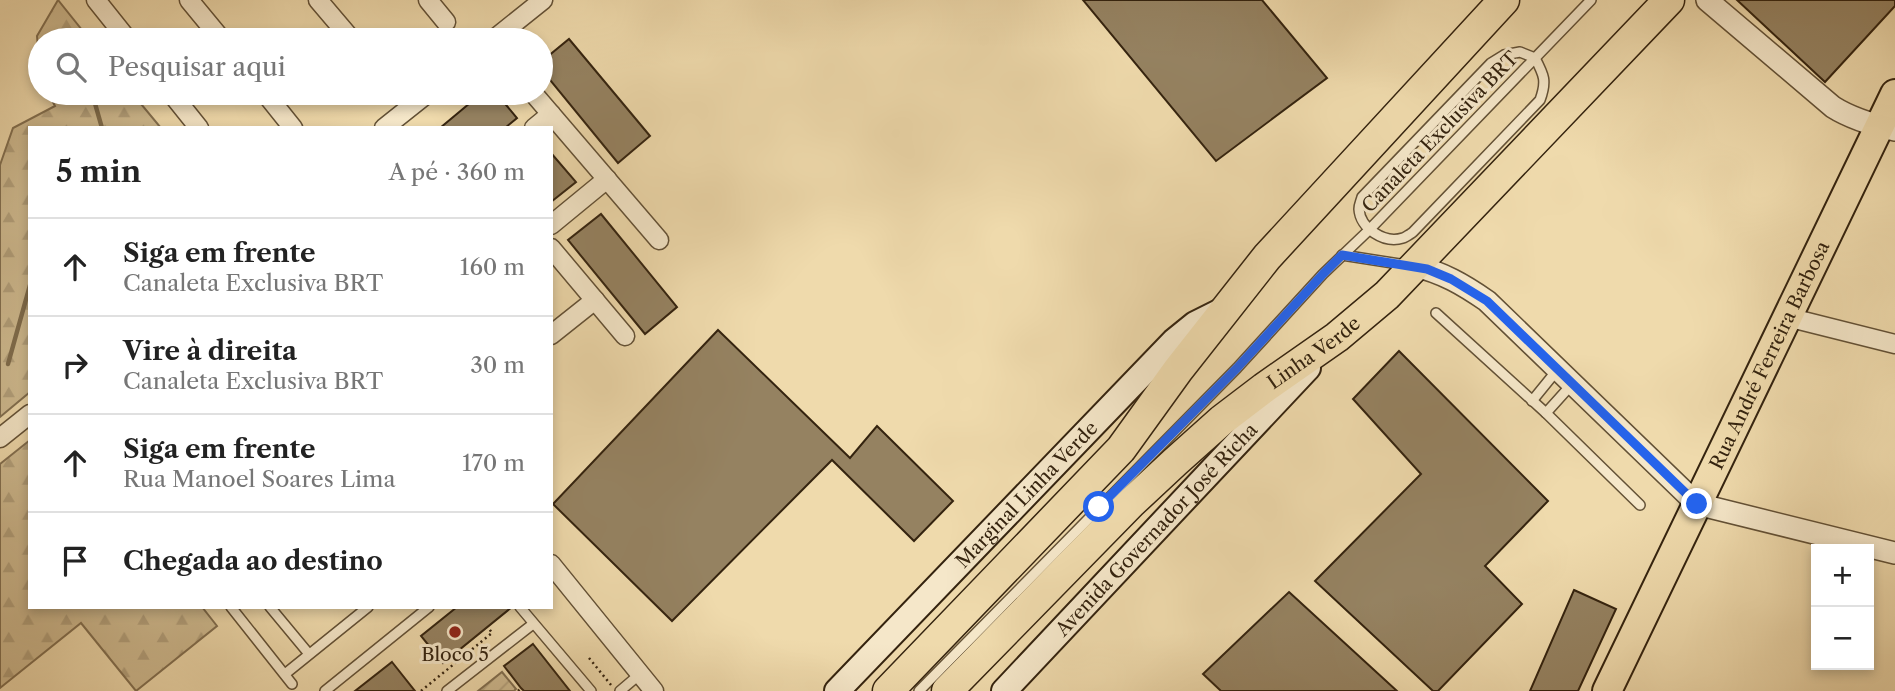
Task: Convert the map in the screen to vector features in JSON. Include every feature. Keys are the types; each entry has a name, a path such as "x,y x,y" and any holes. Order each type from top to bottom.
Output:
{"highway":[{"path":"888,691 1121,449 1268,257 1504,0"},
{"name":"Linha Verde","path":"947,691 1131,503 1175,462 1222,420 1337,337 1387,295 1669,0"}],"main road":[{"name":"Rua André Ferreira Barbosa","path":"1607,691 1787,317 1887,128 1895,94"},
{"name":"Marginal Linha Verde","path":"837,691 1174,341 1195,324 1226,309"},
{"name":"Avenida Governador José Richa","path":"1017,686 1337,337"}],"street":[{"path":"96,0 118,28"},
{"path":"188,0 212,28"},
{"path":"318,0 342,28"},
{"path":"428,0 446,22"},
{"path":"508,28 543,0"},
{"path":"1707,0 1833,107 1845,115 1887,128"},
{"path":"180,105 197,126"},
{"path":"275,105 291,126"},
{"path":"387,126 413,105"},
{"path":"543,105 659,240"},
{"path":"536,126 551,114"},
{"path":"553,223 607,179"},
{"path":"553,250 625,335"},
{"path":"1414,266 1451,279 1487,301 1697,504 1895,553"},
{"path":"553,333 595,300"},
{"path":"1787,317 1895,344"},
{"path":"0,438 28,416"},
{"path":"553,567 648,686"}],"lane":[{"name":"Canaleta Exclusiva BRT","path":"919,691 1237,368 1323,274 1369,230 1591,0"},
{"name":"Canaleta Exclusiva BRT","path":"1520,52 1535,58 1544,75 1544,88 1540,100 1513,129 1413,232 1403,238 1392,239 1369,230 1359,209 1362,197 1369,189 1491,64 1504,55 1520,52"},
{"path":"1342,255 1414,266"},
{"path":"1436,313 1546,413 1640,505"},
{"path":"1532,401 1566,376"},
{"path":"1546,413 1566,376"},
{"path":"233,609 292,684"},
{"path":"272,609 309,654"},
{"path":"285,674 365,609"},
{"path":"325,691 427,609"},
{"path":"522,609 591,691"},
{"path":"447,691 533,624"},
{"path":"620,691 648,686"}],"path":[{"path":"421,691 492,633 488,627"},
{"path":"458,651 463,657"},
{"path":"589,658 613,688 609,691"},
{"path":"429,685 434,691"}],"green space":[{"path":"58,0 80,28 42,28"},
{"path":"142,105 159,126 28,126 28,394 0,417 0,165 13,128 55,106"},
{"path":"28,442 28,609 204,609 217,626 136,691 81,623 0,688 0,464"},
{"path":"502,672 516,689 514,691 478,691"}],"building":[{"path":"1083,0 1262,0 1327,78 1216,161"},
{"path":"1737,0 1895,0 1895,6 1825,82"},
{"path":"569,39 650,136 618,163 553,84 553,52"},
{"path":"468,105 506,105 517,118 507,126 442,126"},
{"path":"553,155 576,182 553,200"},
{"path":"601,214 677,307 645,334 568,240"},
{"path":"718,330 850,458 877,426 953,501 914,541 832,460 672,621 553,504"},
{"path":"1399,351 1548,501 1485,566 1522,604 1438,691 1433,691 1315,581 1421,474 1353,399"},
{"path":"1574,590 1616,609 1578,691 1530,691"},
{"path":"1289,592 1397,691 1221,691 1203,674"},
{"name":"Bloco 5","path":"455,609 510,609 443,663 421,636"},
{"path":"533,644 570,691 524,691 521,688 504,666"},
{"path":"392,662 415,691 355,691"}],"waterway":[{"path":"95,105 101,126"},
{"path":"8,364 28,292"}],"place":[{"name":"Bloco 5","path":"455,632"}],"route":[{"path":"1099,507 1237,368 1342,255 1437,272 1487,301 1697,504"}]}
